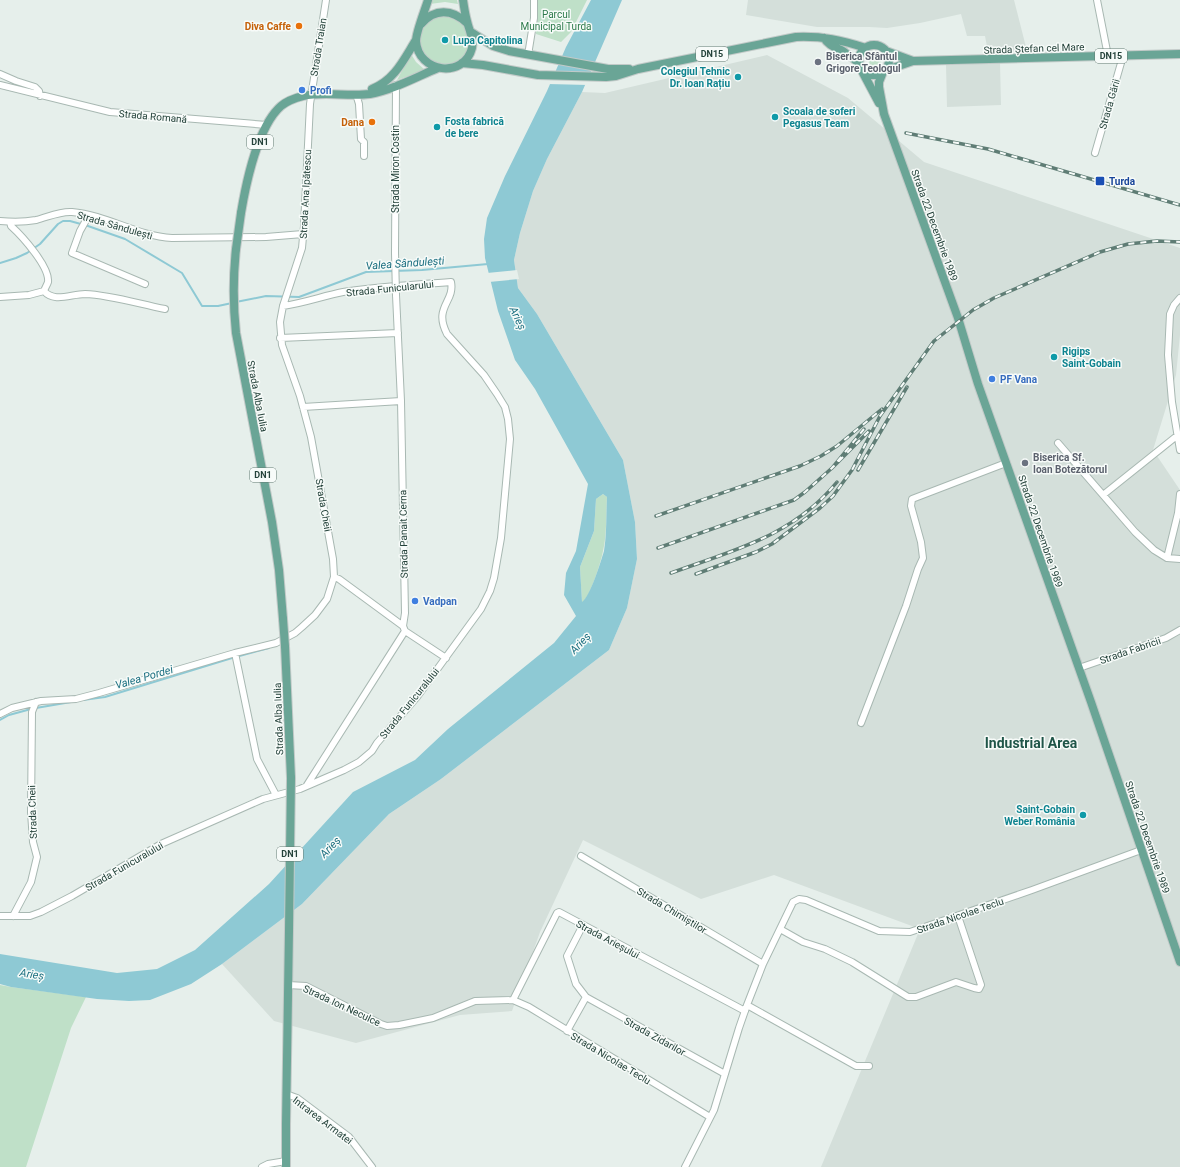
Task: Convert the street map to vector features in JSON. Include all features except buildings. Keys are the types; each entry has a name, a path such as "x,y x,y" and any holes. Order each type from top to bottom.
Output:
{"main road":[{"name":"DN1","path":"358,94 379,87 391,78 416,40 428,0"},
{"path":"462,63 472,49 473,40 472,32 467,23 463,0"},
{"path":"420,26 426,19 434,14 443,12 452,13 467,23"},
{"name":"Strada Ștefan cel Mare","path":"472,32 493,46 509,51 550,58 607,73"},
{"name":"Strada Ștefan cel Mare","path":"462,63 483,65 538,75 607,73 638,69 781,39 810,36 835,38 866,48 871,46 880,47 886,51 913,61"},
{"name":"Strada Ștefan cel Mare","path":"824,38 827,43 843,52 860,65 868,74 873,75 913,61 1180,54"},
{"path":"416,40 422,58 429,64 438,68"},
{"path":"860,65 861,53 866,48"},
{"path":"883,72 889,60 886,51"},
{"name":"DN1","path":"358,94 373,93 438,68 446,69 462,63"},
{"name":"Strada 22 Decembrie 1989","path":"860,65 882,108 958,318 978,384 1079,668 1180,962"},
{"name":"Strada 22 Decembrie 1989","path":"882,108 879,82 883,72"},
{"name":"Strada Alba Iulia","path":"288,985 290,778 285,646 279,570 272,522 236,333 233,306 236,249 241,213 251,167 267,125 275,112 281,106 293,99 311,95 358,94"},
{"name":"DN1","path":"286,1164 288,985"}],"street":[{"name":"Strada Traian","path":"311,95 326,0"},
{"path":"528,55 534,18 534,0"},
{"path":"1097,0 1108,56"},
{"name":"Strada Gării","path":"1095,153 1123,56"},
{"name":"Strada Romană","path":"0,74 35,87 39,91 40,96"},
{"name":"Strada Romană","path":"0,85 110,112 267,125"},
{"name":"Strada Miron Costin","path":"395,253 396,85"},
{"path":"358,94 361,139 364,142 364,156"},
{"name":"Strada Ana Ipătescu","path":"289,291 299,259 303,234 311,95"},
{"name":"Strada Sândulești","path":"0,221 10,222 36,220 63,212 72,212 89,215 158,237 266,237 303,234"},
{"path":"89,215 80,231 72,252 73,254 146,284"},
{"path":"0,297 30,295 44,290 48,281 45,268 11,226 10,222"},
{"name":"Strada Panait Cerna","path":"307,785 404,628 401,401 395,253"},
{"name":"Strada Funicularului","path":"284,303 297,304 342,293 372,288 451,282"},
{"name":"Strada Funicuralului","path":"0,916 30,916 41,912 72,896 161,844 263,799 300,789 359,762 372,750 377,742 417,697 481,609 490,591 494,578 501,538 510,439 505,407 484,375 447,334 444,327 442,320 443,309 451,289 451,282"},
{"path":"44,290 48,295 53,297 60,298 83,294 99,295 165,309"},
{"name":"Strada Cheii","path":"0,714 12,708 36,702 92,695 276,642 295,633 315,615 327,599 334,577 333,559 316,459 303,407 280,338 280,322 284,303 289,291"},
{"path":"1180,298 1174,305 1170,314 1168,355 1172,402 1180,450"},
{"path":"280,338 398,333"},
{"path":"303,407 401,401"},
{"path":"1104,495 1178,435"},
{"path":"1058,443 1135,532 1154,550 1167,558 1180,558"},
{"path":"861,723 923,558 921,542 911,506 912,499 1006,463"},
{"path":"1167,558 1178,513 1180,494"},
{"path":"334,577 340,579 446,658"},
{"name":"Strada Fabricii","path":"1079,668 1166,638 1180,630"},
{"path":"236,653 257,759 276,795"},
{"name":"Strada Cheii","path":"13,916 31,882 37,857 33,842 31,812 32,712 36,702"},
{"name":"Strada Nicolae Teclu","path":"685,1167 714,1110 747,1005 763,964 793,902 799,899 806,900 883,932 910,932 1141,850"},
{"name":"Strada Chimiștilor","path":"581,856 763,964"},
{"name":"Strada Arieșului","path":"513,1000 557,913 559,912 745,1011"},
{"path":"780,929 803,942 825,949 852,962 908,997 916,997 956,982 979,989 981,985 958,916"},
{"name":"Strada Zidarilor","path":"583,925 567,956 576,984 586,997 725,1074"},
{"name":"Strada Ion Neculce","path":"288,985 306,986 381,1024 388,1026 433,1018 475,1001 513,1000"},
{"path":"567,1031 586,997"},
{"name":"Strada Nicolae Teclu","path":"513,1000 529,1007 710,1117"},
{"path":"747,1005 856,1066 869,1066"},
{"name":"Intrarea Armatei","path":"286,1094 297,1098 349,1138 372,1167"},
{"path":"262,1167 268,1164 286,1164"}],"shaded area":[{"path":"748,0 1014,0 1027,51 988,52 985,36 967,36 961,14 920,23 887,28 817,27 746,15"},
{"path":"767,55 848,98 924,162 1180,248 1180,335 1176,375 1153,450 1180,490 1180,1167 821,1167 920,929 774,875 701,899 583,840 540,932 512,1011 460,1015 356,1043 274,1021 222,964 302,904 389,814 441,779 609,650 627,608 637,559 635,522 623,460 537,314 518,288 514,260 520,233 533,191 547,159 582,92 605,93"},
{"path":"1000,63 1001,105 947,107 946,65"}],"green space":[{"path":"429,0 457,0 458,4 445,2 430,4"},
{"name":"Parcul Municipal Turda","path":"537,0 587,0 571,32 561,42 536,34"},
{"path":"451,15 466,27 469,33 470,38 467,50 461,60 456,64 443,66 431,63 419,49 420,31 433,17"},
{"path":"411,54 416,62 425,70 397,80"},
{"path":"873,55 877,55 881,61 877,67 873,67 869,63 869,59"},
{"path":"603,494 607,497 604,545 595,579 582,603 580,567 594,531 596,499"},
{"path":"0,985 86,997 71,1028 26,1167 0,1167"}],"water":[{"name":"Arieș","path":"591,0 622,0 582,92 547,159 533,191 520,233 514,260 518,288 537,314 623,460 635,522 637,559 627,608 609,650 441,779 389,814 302,904 222,964 191,984 150,1000 129,1001 97,999 11,987 0,984 0,954 117,973 157,969 195,950 269,884 353,792 415,760 448,729 554,643 576,616 564,595 566,573 576,551 588,484 535,389 515,360 498,311 485,258 484,239 487,218 505,176 547,91 566,47","holes":["603,494 607,497 604,551 592,586 582,602 580,567 594,531 596,499"]}],"pier":[{"path":"552,74 592,75 588,85 548,84"},
{"path":"517,270 519,279 489,282 487,273"}],"waterway":[{"name":"Valea Sândulești","path":"0,263 27,253 40,244 58,224 63,221 70,221 125,239 182,273 202,306 218,306 232,303"},
{"name":"Valea Sândulești","path":"236,302 266,296 299,297 366,272 422,270 488,264"},
{"name":"Valea Pordei","path":"83,700 105,697 269,648"},
{"name":"Valea Pordei","path":"36,708 71,702"},
{"name":"Valea Pordei","path":"0,720 9,715 31,709"}],"railway":[{"path":"906,133 988,149 1180,205"},
{"path":"696,574 756,552 772,544 820,508 833,496 852,470 880,416 934,341 973,310 994,298 1100,252 1128,244 1157,241 1180,242"},
{"path":"858,470 907,387"},
{"path":"656,516 800,466 837,446 882,409"},
{"path":"864,429 832,468 869,431"},
{"path":"658,548 794,500 832,468"},
{"path":"671,573 740,548 782,528 801,516 820,500 837,482"}],"place":[{"name":"Diva Caffe","path":"299,26"},
{"name":"Lupa Capitolina","path":"445,40"},
{"name":"Biserica Sfântul Grigore Teologul","path":"818,62"},
{"name":"Colegiul Tehnic Dr. Ioan Rațiu","path":"738,77"},
{"name":"Profi","path":"302,90"},
{"name":"Scoala de soferi Pegasus Team","path":"775,117"},
{"name":"Dana","path":"372,122"},
{"name":"Fosta fabrică de bere","path":"437,127"},
{"name":"Turda","path":"1100,181"},
{"name":"Rigips Saint-Gobain","path":"1054,357"},
{"name":"PF Vana","path":"992,379"},
{"name":"Biserica Sf. Ioan Botezătorul","path":"1025,463"},
{"name":"Vadpan","path":"415,601"},
{"name":"Saint-Gobain Weber România","path":"1083,815"}],"district":[{"name":"Industrial Area","path":"1031,743"}]}
